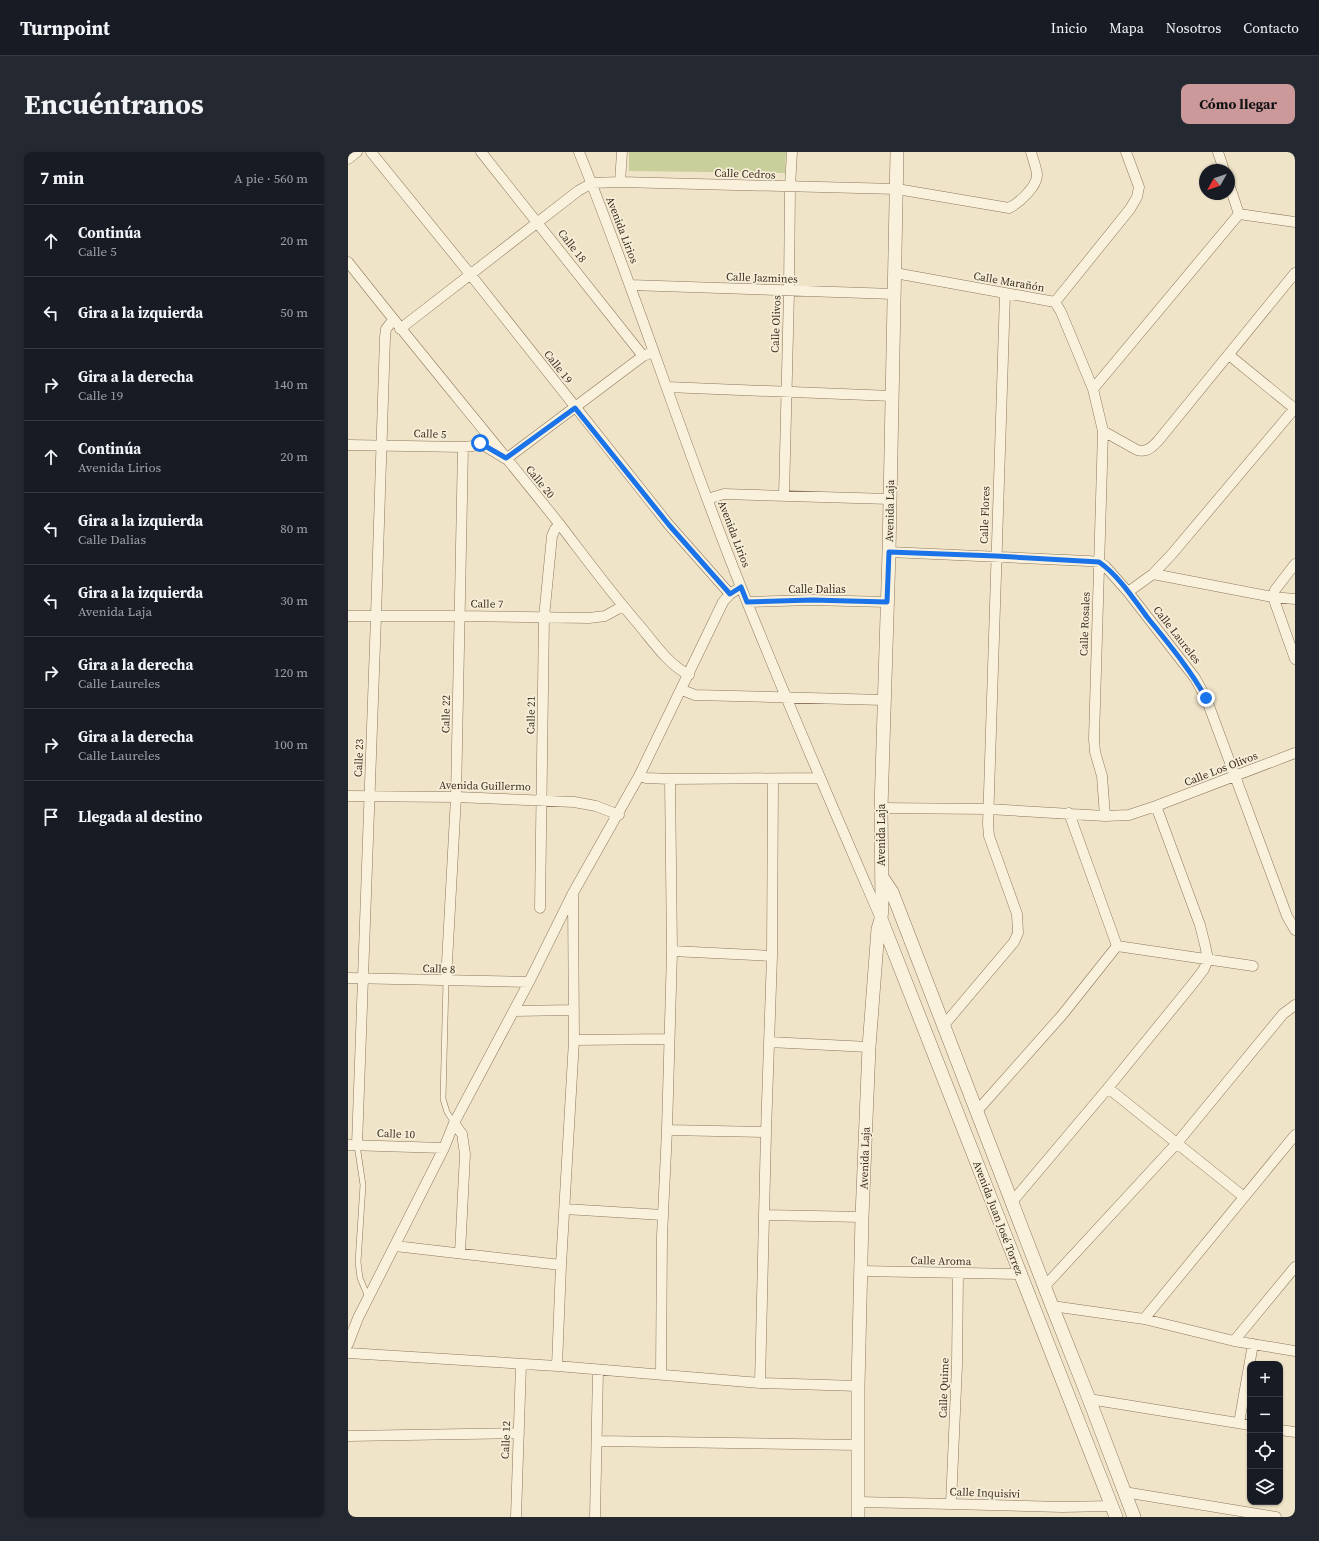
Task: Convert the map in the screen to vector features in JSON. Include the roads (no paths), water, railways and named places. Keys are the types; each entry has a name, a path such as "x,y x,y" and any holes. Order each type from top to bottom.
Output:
{"street":[{"path":"348,159 357,152"},
{"name":"Calle 19","path":"371,152 669,525 730,594"},
{"name":"Calle 18","path":"481,152 643,356"},
{"name":"Avenida Lirios","path":"579,152 630,285 653,352 741,587 786,698 881,919"},
{"path":"620,182 622,152"},
{"name":"Calle Olivos","path":"784,496 790,290 790,187 792,152"},
{"name":"Avenida Laja","path":"858,1517 858,1386 862,1271 862,1217 869,1047 878,929 881,919 881,808 889,552 897,152"},
{"name":"Calle Cedros","path":"592,183 620,182 897,189 1009,208 1018,204 1035,183 1037,175 1031,152"},
{"path":"1055,302 1130,209 1137,197 1139,187 1126,152"},
{"path":"1218,152 1222,164"},
{"path":"400,328 578,191 592,183"},
{"path":"1234,200 1239,214"},
{"path":"1239,214 1295,222"},
{"path":"1093,389 1239,214"},
{"name":"Calle 20","path":"348,262 659,650 689,675"},
{"name":"Calle Marañón","path":"895,273 1055,302 1061,312 1093,389 1103,431"},
{"path":"1103,431 1137,450 1142,452 1150,450 1295,273"},
{"name":"Calle Jazmines","path":"630,285 894,294"},
{"name":"Calle Flores","path":"944,1026 1014,942 1018,933 1017,914 989,836 988,808 1005,294"},
{"name":"Calle 23","path":"352,1145 363,978 385,337 386,329 393,320"},
{"path":"506,458 643,356 653,352"},
{"path":"1128,592 1153,574 1172,554 1295,409 1229,355"},
{"path":"667,387 892,396"},
{"name":"Calle Rosales","path":"1103,431 1094,739 1095,752 1102,776 1105,816"},
{"name":"Calle 5","path":"348,445 463,447 473,446 480,443 506,458"},
{"name":"Calle 22","path":"446,981 456,797 463,447"},
{"path":"707,498 724,494 890,499"},
{"name":"Calle 21","path":"540,908 544,617 552,536 555,529 560,525"},
{"path":"889,552 1099,562"},
{"name":"Calle Laureles","path":"1099,562 1105,566 1128,592 1195,678 1206,698 1287,916 1295,930"},
{"path":"1295,564 1275,590 1273,597 1295,659"},
{"path":"1153,574 1273,597 1295,599"},
{"path":"348,1344 353,1320 368,1297 395,1246 444,1148 454,1123 514,1011 574,893 619,815 682,690 723,602 730,594 741,587"},
{"name":"Calle Dalias","path":"747,602 812,600 887,602"},
{"name":"Calle 7","path":"348,616 589,618 605,616 623,606"},
{"path":"682,690 695,695 884,700"},
{"name":"Calle Los Olivos","path":"881,808 988,808 1105,816 1129,815 1295,753"},
{"path":"639,776 646,778 670,779 820,778"},
{"path":"662,1374 663,1215 672,951 670,779"},
{"path":"760,1383 772,956 773,779"},
{"name":"Avenida Guillermo","path":"348,796 541,799 596,806 619,815"},
{"path":"1012,1202 1195,982 1204,969 1208,959 1200,925 1156,806"},
{"path":"1069,813 1117,946"},
{"path":"882,877 892,892 1134,1517"},
{"path":"557,1366 561,1265 574,1040 574,893"},
{"name":"Avenida Juan José Torrez","path":"881,919 1114,1512"},
{"path":"1117,946 1253,966"},
{"path":"977,1111 1063,1014 1117,946"},
{"path":"672,951 772,956"},
{"name":"Calle 8","path":"348,978 529,982"},
{"path":"1044,1287 1176,1144 1283,1014 1295,1005"},
{"path":"514,1011 574,1010"},
{"path":"574,1040 669,1039"},
{"path":"769,1042 869,1047"},
{"path":"1108,1088 1244,1197"},
{"path":"454,1123 462,1134 465,1154 460,1253"},
{"path":"667,1130 766,1132"},
{"path":"1144,1319 1295,1135"},
{"name":"Calle 10","path":"352,1145 444,1148"},
{"path":"565,1209 663,1215"},
{"path":"764,1216 862,1217"},
{"path":"395,1246 561,1265"},
{"path":"1234,1341 1295,1267"},
{"name":"Calle Aroma","path":"862,1271 1020,1274"},
{"name":"Calle Quime","path":"951,1504 957,1365 958,1273"},
{"path":"1052,1306 1144,1319 1234,1341 1295,1351"},
{"path":"1238,1423 1253,1344"},
{"path":"348,1353 557,1366 760,1383 858,1386"},
{"name":"Calle 12","path":"516,1517 521,1364"},
{"path":"595,1517 598,1441 598,1370"},
{"path":"1089,1399 1247,1424"},
{"path":"1283,1430 1295,1432"},
{"path":"348,1436 519,1434"},
{"path":"598,1441 858,1445"},
{"path":"1124,1492 1276,1517"},
{"name":"Calle Inquisivi","path":"858,1502 951,1504 1062,1512 1114,1512"}],"lane":[{"path":"446,981 443,1098 447,1112 454,1123"},
{"path":"352,1145 363,1185 358,1262 360,1278 368,1297"}]}
